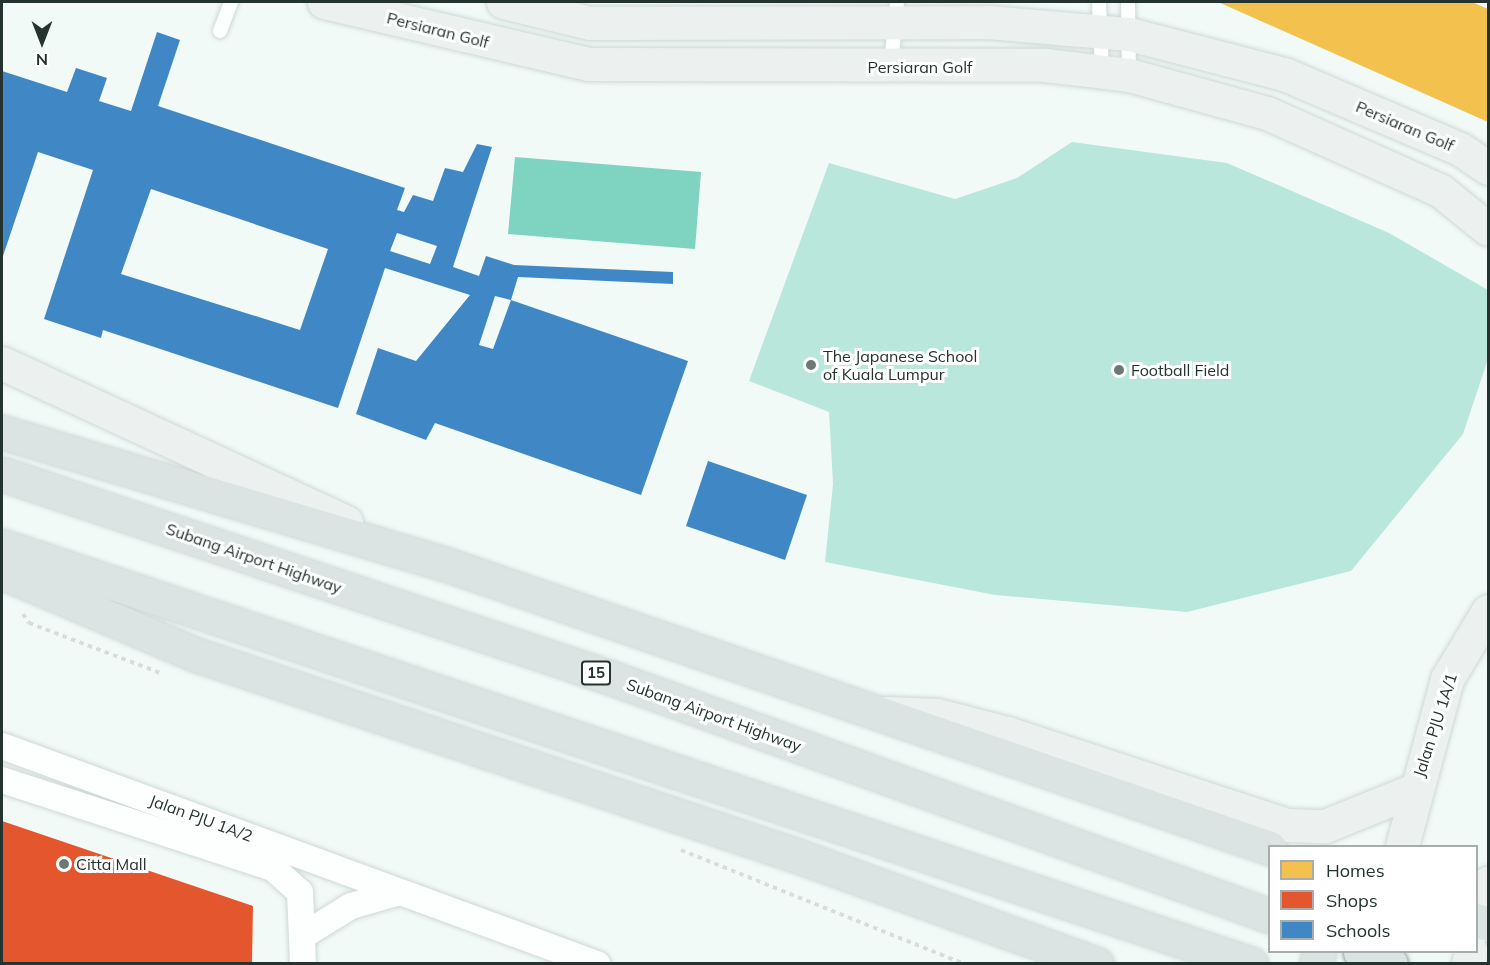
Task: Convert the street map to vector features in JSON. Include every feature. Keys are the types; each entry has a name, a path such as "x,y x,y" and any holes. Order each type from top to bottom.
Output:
{"main road":[{"path":"2,432 448,565 1268,848"},
{"name":"Subang Airport Highway","path":"2,474 609,677 1186,883 1268,916"},
{"path":"2,546 1180,937 1251,963"},
{"path":"2,572 194,654 798,856 1097,963"},
{"path":"1365,953 1391,963"}],"street":[{"name":"Persiaran Golf","path":"328,2 558,28 590,23 896,12 992,12 1109,22 1284,74 1460,149 1488,168"},
{"name":"Persiaran Golf","path":"502,2 558,28 588,64 891,67 1045,65 1115,73 1267,114 1441,191 1488,229"},
{"path":"2,363 270,490 448,565"},
{"name":"Jalan PJU 1A/1","path":"1402,845 1414,790 1448,679 1488,611"},
{"path":"879,713 937,715 1007,733 1287,825 1325,826 1414,790"},
{"name":"Jalan PJU 1A/2","path":"2,746 597,963"},
{"name":"Jalan PJU 1A/2","path":"2,780 273,868 300,892 304,935 303,963"},
{"path":"1478,929 1488,883"},
{"path":"304,935 351,906 400,892"}],"lane":[{"path":"220,31 231,2"},
{"path":"1109,22 1128,2"},
{"path":"891,67 896,12"},
{"path":"1109,22 1115,73"},
{"path":"1109,22 1115,73"}],"shaded area":[{"name":"Football Field","path":"1072,142 1227,163 1389,233 1488,290 1488,359 1463,434 1351,571 1187,612 995,595 825,562 833,484 829,412 749,381 829,163 955,199 1017,178"},
{"path":"515,157 701,172 695,249 508,234"}],"building: Homes":[{"path":"1218,2 1472,2 1488,9 1488,122"}],"building: Shops":[{"name":"Citta Mall","path":"2,821 253,906 252,964 2,964"}],"building: Schools":[{"path":"157,32 180,40 158,106 405,188 397,210 404,212 413,195 433,201 445,168 463,172 477,144 492,147 453,267 479,276 486,256 514,265 673,272 673,284 518,277 511,300 688,361 641,495 435,423 426,440 356,414 378,348 416,361 470,295 385,268 338,408 103,330 101,338 44,319 93,170 38,152 2,259 2,71 67,92 76,68 107,78 99,101 131,111","holes":["151,189 328,249 300,330 121,274","397,233 437,246 430,264 390,251","495,296 511,300 493,349 479,345"]},
{"path":"708,461 807,495 785,560 686,526"}],"place":[{"name":"The Japanese School of Kuala Lumpur","path":"811,365"},
{"name":"Football Field","path":"1119,370"},
{"name":"Citta Mall","path":"64,864"}]}
